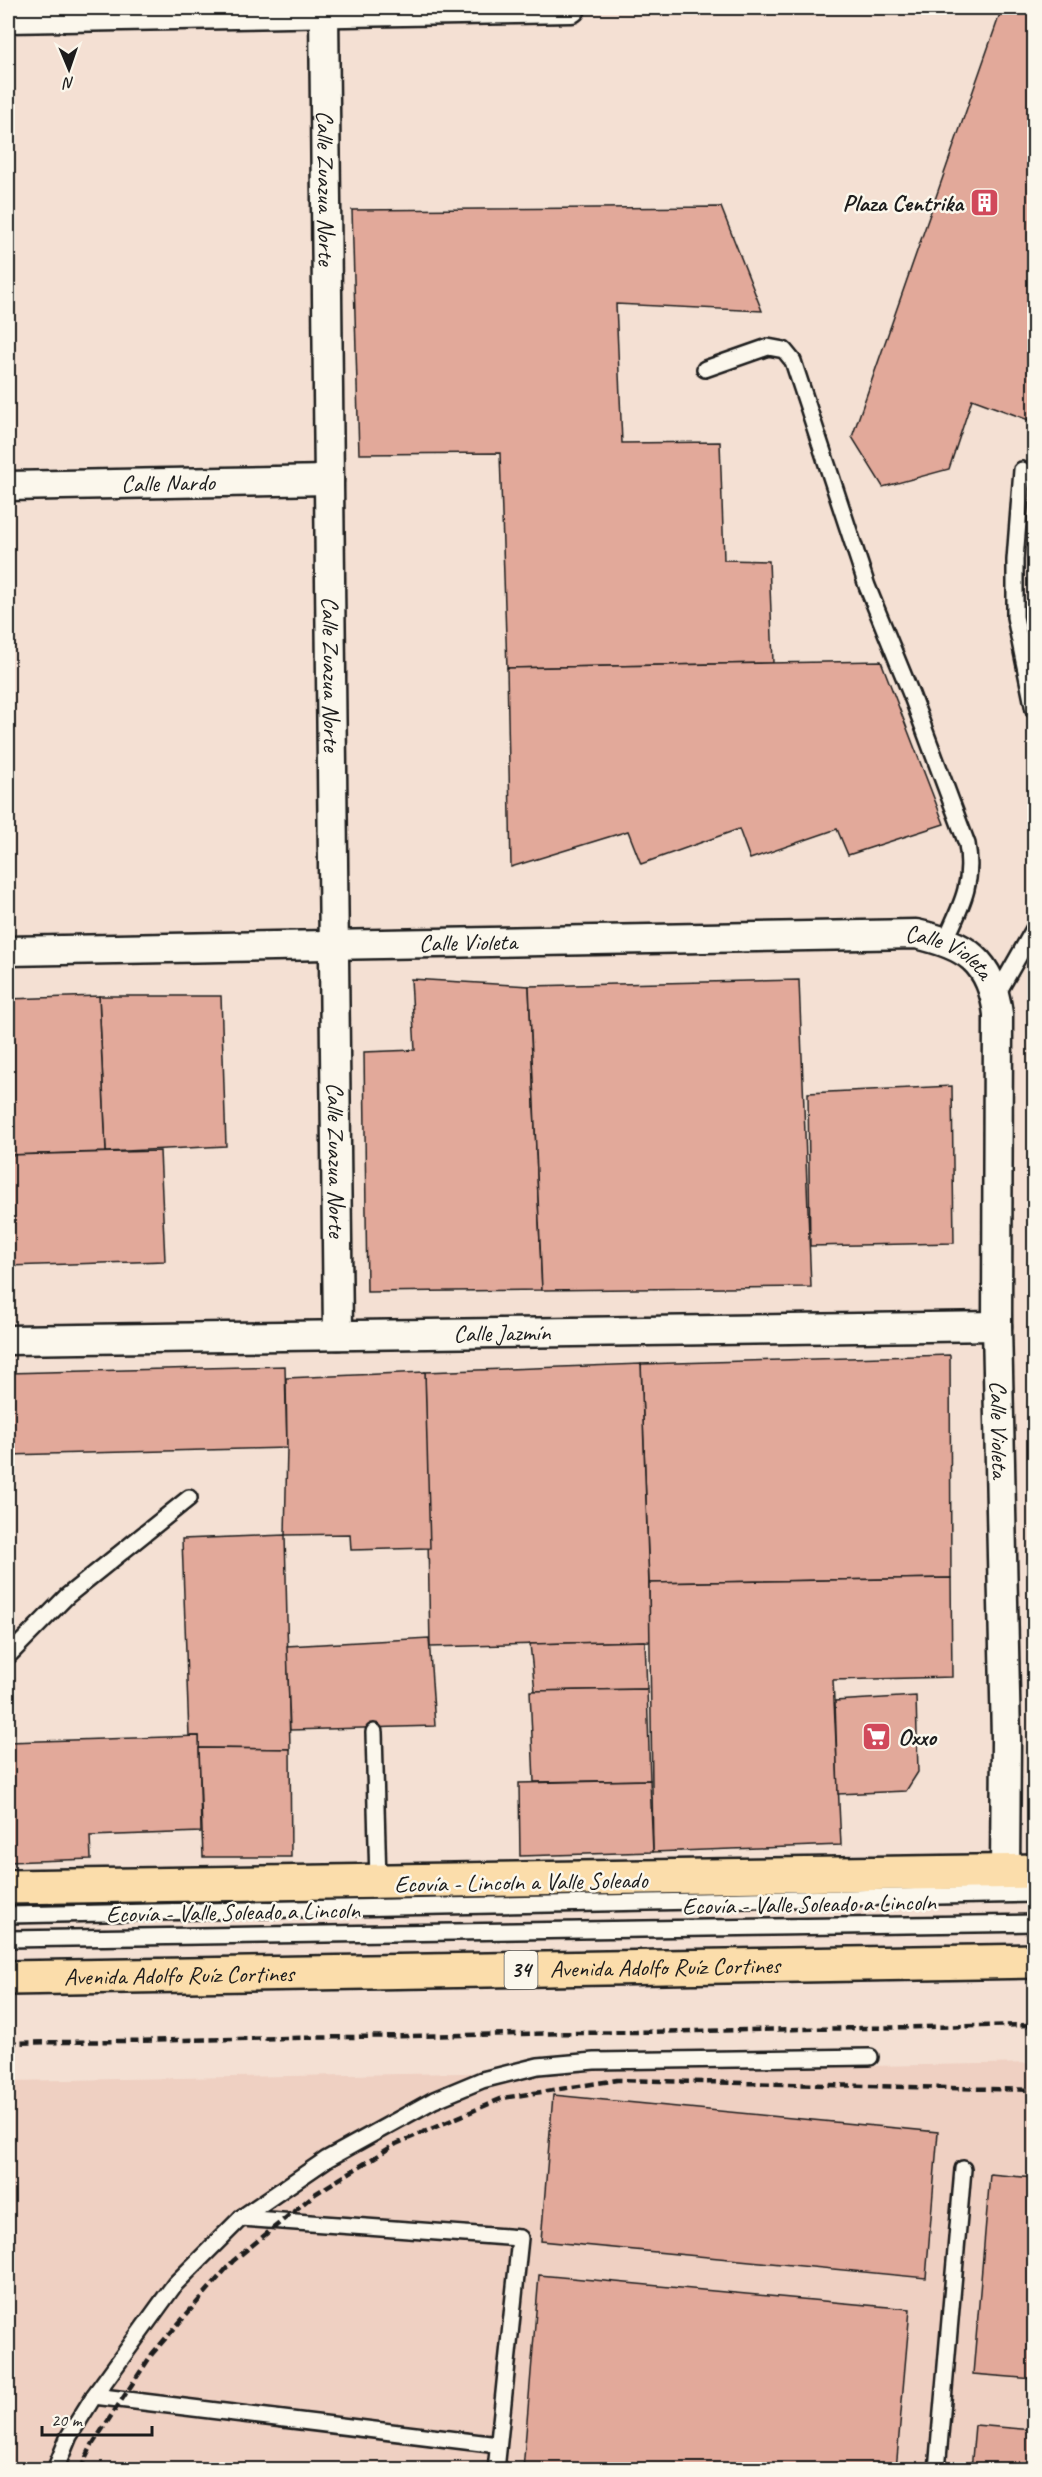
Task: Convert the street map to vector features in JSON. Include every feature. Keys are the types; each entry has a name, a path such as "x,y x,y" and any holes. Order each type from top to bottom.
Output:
{"main road":[{"path":"12,1906 378,1881 1020,1871"},
{"name":"Avenida Adolfo Ruíz Cortines","path":"8,1978 1035,1961"}],"street":[{"path":"8,18 571,8"},
{"name":"Calle Zuazua Norte","path":"324,12 338,1335"},
{"name":"Calle Nardo","path":"8,486 329,480"},
{"name":"Calle Violeta","path":"8,951 916,934 945,941 970,954 987,973 996,996 998,1014 997,1326 1006,1739 1020,1871"},
{"name":"Calle Jazmín","path":"8,1340 997,1326"}],"lane":[{"path":"705,369 768,347 784,350 793,361 867,586 911,694 967,844 971,866 968,885 964,900 945,941"},
{"path":"1022,470 1015,560 1016,617 1035,710"},
{"path":"996,996 1035,929"},
{"path":"8,1656 67,1596 189,1498"},
{"path":"374,1732 378,1881"},
{"name":"Ecovía - Lincoln a Valle Soleado","path":"12,1906 1035,1894"},
{"name":"Ecovía - Valle Soleado a Lincoln","path":"8,1939 1035,1923"},
{"path":"56,2469 69,2436 94,2396 175,2284 241,2218 327,2159 434,2100 482,2080 538,2066 594,2061 870,2057"},
{"path":"937,2469 963,2169"},
{"path":"241,2218 520,2238 496,2469"},
{"path":"94,2396 498,2445"}],"shaded area":[{"path":"1034,2063 1034,2469 8,2469 8,2081"}],"building":[{"name":"Plaza Centrika","path":"1002,8 1034,8 1034,422 972,399 949,469 883,487 852,437"},
{"path":"721,207 762,311 616,304 622,443 720,442 724,560 769,561 773,663 507,668 500,453 359,454 352,210"},
{"path":"881,661 944,824 848,855 837,829 750,859 739,829 641,864 628,831 511,867 507,668"},
{"path":"411,979 529,986 542,1290 367,1292 364,1052 415,1050"},
{"path":"799,980 811,1287 542,1290 529,986"},
{"path":"99,996 221,996 226,1146 106,1152"},
{"path":"99,996 106,1152 8,1155 8,999"},
{"path":"952,1086 954,1243 810,1246 808,1093"},
{"path":"160,1151 165,1261 8,1266 8,1155"},
{"path":"950,1355 951,1578 649,1583 641,1364"},
{"path":"641,1364 651,1641 430,1647 425,1372"},
{"path":"285,1366 287,1448 8,1455 8,1373"},
{"path":"425,1372 430,1548 351,1550 350,1534 285,1535 286,1378"},
{"path":"285,1535 290,1749 199,1748 199,1736 189,1736 182,1539"},
{"path":"951,1578 952,1677 833,1680 841,1845 653,1852 649,1583"},
{"path":"429,1638 435,1726 290,1730 287,1646"},
{"path":"645,1641 647,1689 535,1691 530,1644"},
{"path":"647,1689 650,1780 534,1782 530,1691"},
{"name":"Oxxo","path":"916,1696 918,1772 906,1791 838,1794 835,1701"},
{"path":"199,1736 201,1832 90,1836 91,1859 8,1862 8,1742"},
{"path":"199,1748 290,1749 291,1857 203,1857"},
{"path":"650,1780 653,1852 520,1856 519,1783"},
{"path":"553,2095 938,2132 926,2278 541,2241"},
{"path":"990,2174 1034,2178 1034,2379 973,2374"},
{"path":"539,2275 910,2309 896,2470 523,2470"},
{"path":"975,2425 1034,2430 1034,2470 971,2470"}],"railway":[{"path":"8,2043 1034,2025"},
{"path":"80,2470 92,2445 152,2354 233,2261 315,2194 396,2144 503,2098 617,2080 1034,2090"}],"place":[{"name":"Plaza Centrika","path":"984,203"},
{"name":"Oxxo","path":"877,1737"}]}
